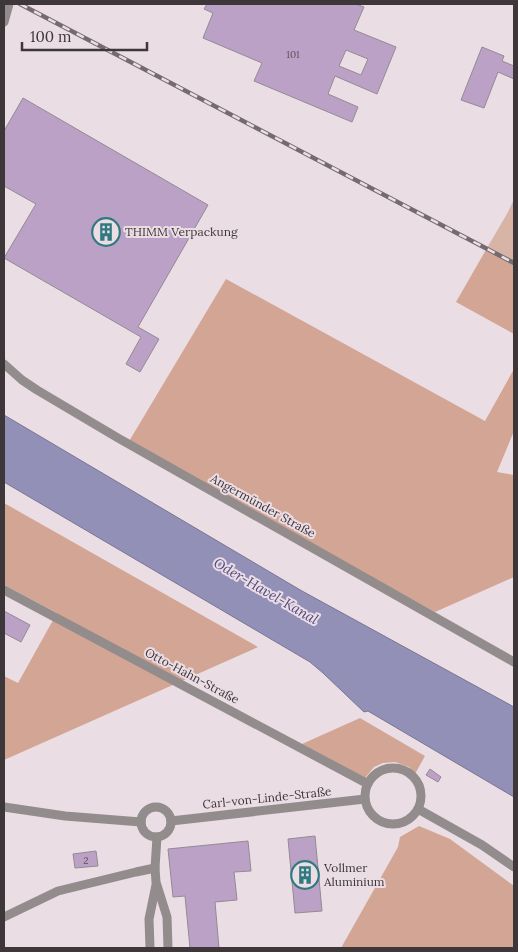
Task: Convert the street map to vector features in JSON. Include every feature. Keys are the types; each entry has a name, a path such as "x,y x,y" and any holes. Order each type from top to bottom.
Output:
{"street":[{"path":"4,22 9,4"},
{"name":"Angermünder Straße","path":"4,364 37,390 123,441 514,662"},
{"name":"Otto-Hahn-Straße","path":"4,590 368,784"},
{"path":"388,768 406,771 418,783 421,792 418,809 405,821 388,823 380,820 368,808 366,791 368,784 373,776 388,768"},
{"name":"Carl-von-Linde-Straße","path":"172,821 366,799"},
{"path":"4,807 65,816 141,822"},
{"path":"156,807 167,811 172,821 167,833 157,838 149,836 145,832 141,822 144,813 156,807"},
{"path":"418,809 482,845 514,867"},
{"path":"157,838 156,882 167,917 168,948"},
{"path":"4,917 58,891 155,868"},
{"path":"150,948 149,919 156,882"}],"shaded area":[{"path":"514,199 514,263 487,248"},
{"path":"487,248 514,263 514,334 456,302"},
{"path":"226,279 485,421 514,369 514,431 497,472 514,475 514,577 435,612 128,443"},
{"path":"4,503 258,647 4,760 4,676 18,683 57,613 4,585"},
{"path":"360,718 425,756 415,774 409,767 395,762 383,763 374,767 365,778 302,744"},
{"path":"419,826 450,839 514,886 514,948 341,948 398,847 400,837"}],"water":[{"name":"Oder-Havel-Kanal","path":"4,415 302,591 514,707 514,797 368,711 364,712 310,662 4,482"}],"building":[{"path":"207,4 356,4 364,7 354,30 396,47 377,94 335,76 328,94 358,107 352,122 254,81 262,63 203,38 213,13 204,9","holes":["346,50 368,59 361,75 339,66"]},
{"path":"482,47 504,56 502,61 514,66 514,79 498,72 484,108 461,100"},
{"name":"THIMM Verpackung","path":"23,98 208,205 138,327 159,339 140,372 126,364 141,337 4,258 36,204 4,186 4,131"},
{"path":"4,611 30,625 21,642 4,633"},
{"path":"430,769 441,777 438,782 426,775"},
{"name":"Vollmer Aluminium","path":"315,836 322,911 295,913 288,839"},
{"path":"248,841 251,871 234,872 237,900 215,902 219,948 190,948 185,896 173,897 168,849"},
{"path":"96,851 98,866 75,868 73,854"}],"railway":[{"path":"20,4 514,263"}],"place":[{"name":"THIMM Verpackung","path":"106,232"},
{"name":"Vollmer Aluminium","path":"305,875"}]}
